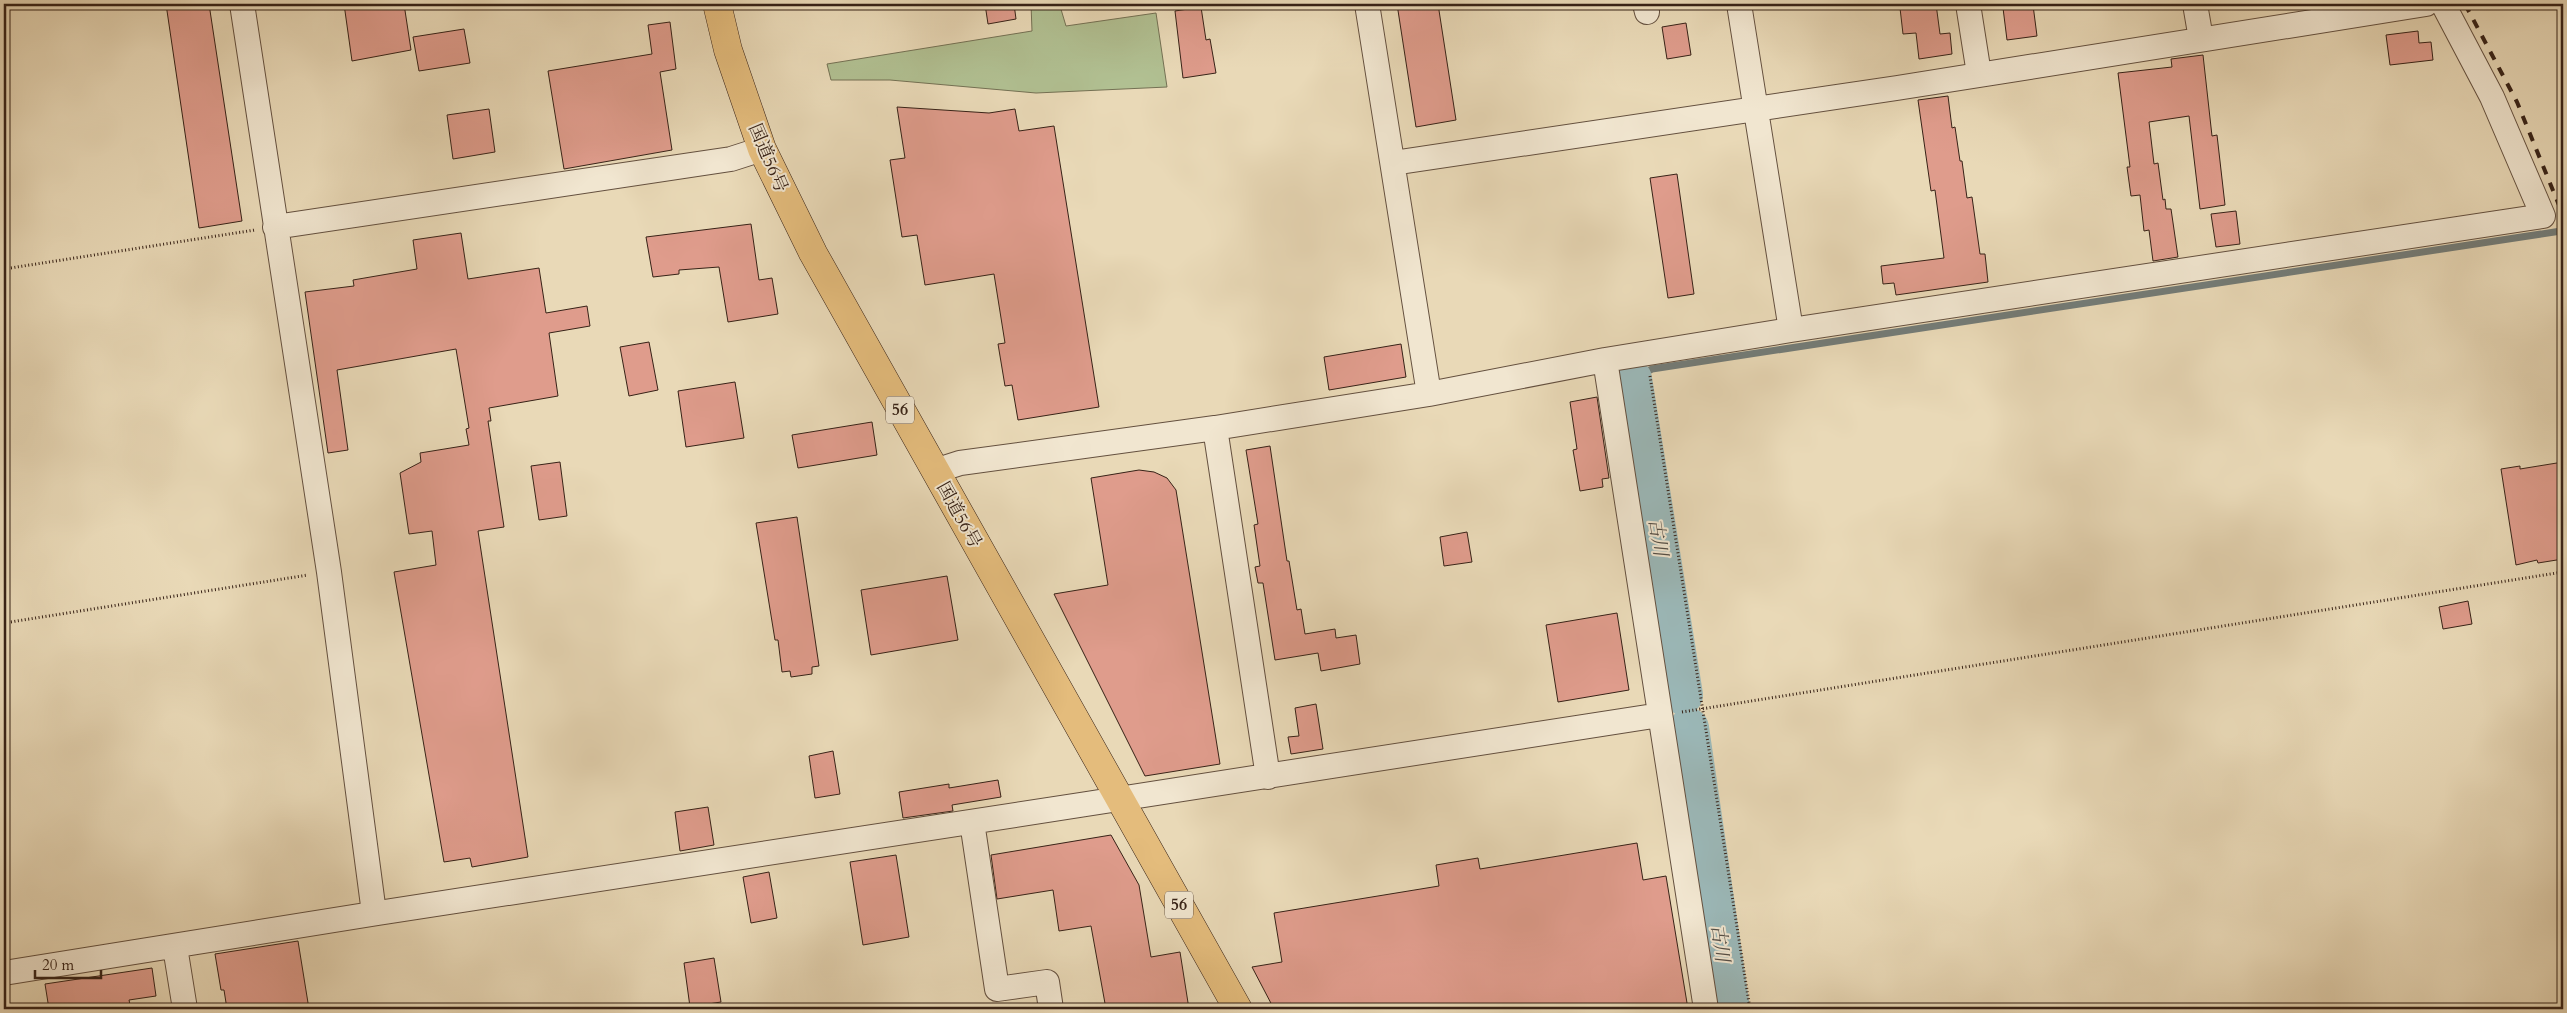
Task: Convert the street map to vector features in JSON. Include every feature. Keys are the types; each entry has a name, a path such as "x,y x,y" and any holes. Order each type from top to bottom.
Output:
{"highway":[{"name":"国道56号","path":"717,4 728,50 762,148 812,253 1238,1009"}],"street":[{"path":"242,4 328,572 374,913"},
{"path":"1367,4 1430,394"},
{"path":"1739,4 1791,330"},
{"path":"1968,4 1979,74"},
{"path":"2195,4 2201,39"},
{"path":"1393,163 2426,4"},
{"path":"934,471 960,463 1215,428 1430,394 1605,360 1791,330 2324,247 2542,216 2492,97 2443,4"},
{"path":"275,227 731,159 762,148"},
{"path":"1605,360 1706,1009"},
{"path":"1215,428 1268,777"},
{"path":"4,973 175,947 374,913 1660,716"},
{"path":"972,822 997,989 1046,982 1051,1009"},
{"path":"175,947 185,1009"}],"path":[{"path":"4,269 275,227"},
{"path":"1650,383 1750,1009"},
{"path":"4,622 328,572"},
{"path":"1660,716 2563,572"}],"green space":[{"path":"1031,4 1060,6 1066,26 1156,13 1167,87 1036,93 890,80 831,80 827,64 1032,31"}],"building":[{"path":"166,4 209,4 242,221 199,228"},
{"path":"344,4 404,4 411,50 352,61"},
{"path":"985,4 1014,4 1016,19 988,24"},
{"path":"1397,4 1438,4 1456,120 1416,127"},
{"path":"1936,4 1940,34 1950,33 1952,54 1919,59 1916,33 1903,34 1900,8"},
{"path":"2033,5 2037,36 2007,40 2003,8"},
{"path":"1201,7 1206,40 1210,39 1216,73 1183,78 1175,11"},
{"path":"670,22 676,69 660,72 672,150 564,169 548,71 652,54 648,25"},
{"path":"1686,23 1691,55 1667,59 1662,27"},
{"path":"464,29 470,63 419,71 413,37"},
{"path":"2418,31 2419,43 2431,42 2433,60 2390,65 2386,35"},
{"path":"2203,55 2212,136 2217,135 2225,205 2200,209 2189,116 2149,122 2154,164 2158,163 2166,209 2171,209 2178,257 2153,261 2149,230 2144,231 2140,195 2131,196 2127,167 2130,167 2118,73 2172,67 2171,59"},
{"path":"1948,96 1952,128 1955,127 1967,198 1972,197 1980,254 1985,254 1988,282 1896,295 1894,283 1883,284 1881,266 1944,258 1935,190 1931,191 1918,100"},
{"path":"897,107 989,113 1015,109 1019,131 1054,126 1099,407 1018,420 1012,385 1005,386 998,344 1005,343 994,274 925,285 917,235 902,237 890,160 905,158"},
{"path":"489,109 495,152 453,159 447,115"},
{"path":"1677,174 1694,294 1668,298 1650,178"},
{"path":"2236,211 2240,244 2216,247 2211,214"},
{"path":"751,224 759,280 772,278 778,314 728,322 719,267 679,270 679,274 653,277 646,237"},
{"path":"461,233 468,279 539,268 546,313 587,306 590,326 549,333 558,396 489,408 491,421 488,421 504,527 478,531 528,857 472,867 470,858 444,862 394,572 436,565 432,531 409,534 400,473 421,462 420,453 469,445 466,429 469,428 456,349 337,370 348,450 328,453 305,292 354,286 353,280 417,269 413,240"},
{"path":"649,342 658,390 629,396 620,347"},
{"path":"1401,344 1406,377 1329,390 1324,357"},
{"path":"735,382 744,438 686,447 678,391"},
{"path":"1597,397 1609,478 1602,479 1603,487 1580,491 1573,450 1577,449 1570,402"},
{"path":"872,422 877,455 798,468 792,435"},
{"path":"1270,446 1287,561 1289,561 1297,610 1301,609 1305,634 1335,629 1336,638 1356,635 1360,664 1321,671 1318,653 1275,660 1263,583 1258,583 1255,567 1260,566 1254,525 1258,524 1246,450"},
{"path":"560,462 567,516 539,520 531,466"},
{"path":"2563,462 2563,559 2538,563 2537,560 2516,565 2501,469 2520,466 2520,469"},
{"path":"1139,470 1154,472 1167,478 1176,490 1220,764 1145,776 1054,594 1108,585 1091,478"},
{"path":"797,517 819,666 812,667 812,674 791,677 790,671 782,672 778,640 775,640 756,523"},
{"path":"1467,532 1472,562 1444,566 1440,537"},
{"path":"947,576 958,640 871,655 861,590"},
{"path":"2468,601 2472,624 2443,629 2439,607"},
{"path":"1617,613 1629,690 1558,702 1546,625"},
{"path":"1316,704 1323,749 1291,754 1288,737 1299,736 1295,708"},
{"path":"833,751 840,794 815,798 809,756"},
{"path":"998,780 1001,797 952,805 953,811 903,818 899,792 949,784 949,788"},
{"path":"708,807 714,845 680,851 675,812"},
{"path":"1111,835 1139,885 1151,957 1180,952 1189,1009 1106,1009 1091,926 1059,931 1053,890 997,899 991,855"},
{"path":"1637,843 1643,880 1666,876 1688,1009 1274,1009 1252,967 1282,962 1274,913 1439,886 1436,865 1478,858 1480,869"},
{"path":"896,855 909,937 863,945 850,862"},
{"path":"769,872 777,918 751,923 743,877"},
{"path":"298,941 309,1009 227,1009 224,990 221,990 215,954"},
{"path":"714,958 721,1002 690,1007 684,963"},
{"path":"152,968 156,996 129,1000 131,1009 49,1009 45,984"}],"waterway":[{"path":"1632,379 1652,369 2561,231"},
{"name":"古川","path":"1632,379 1683,695"},
{"name":"古川","path":"1689,728 1730,1009"}],"railway":[{"path":"2465,4 2517,102 2563,215"}]}
